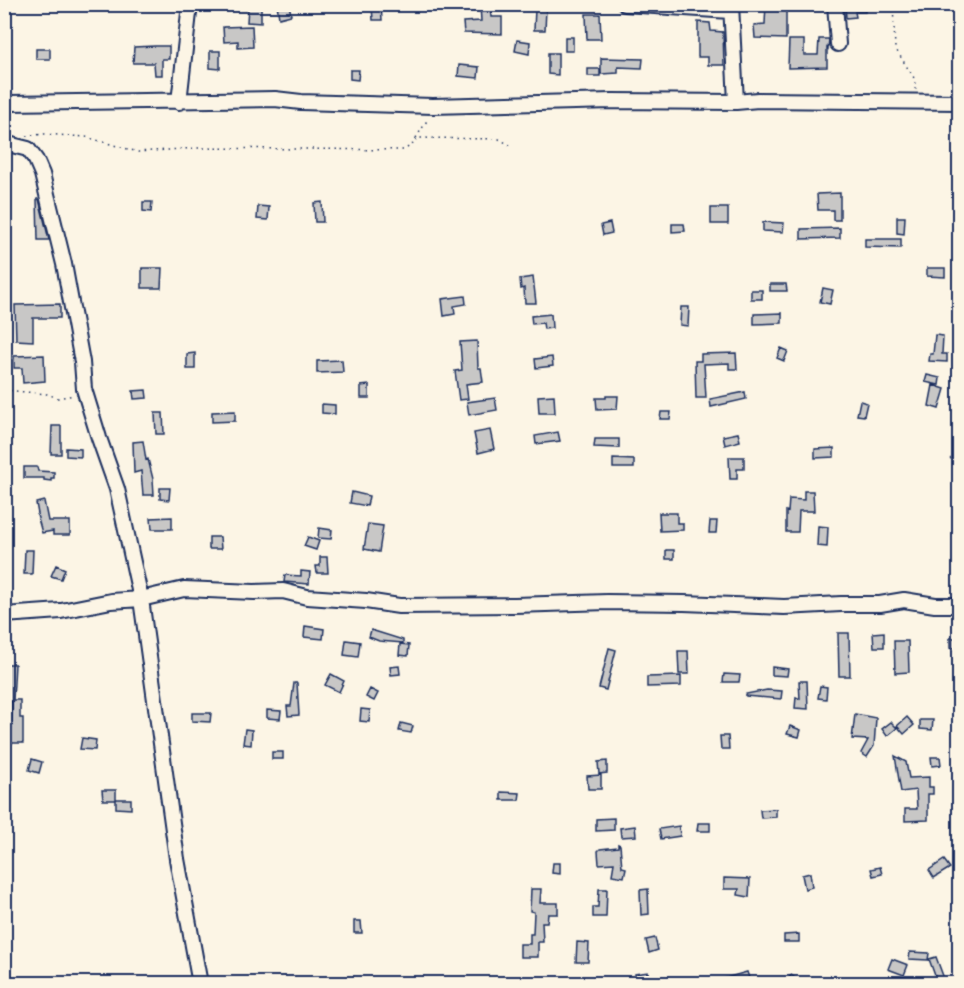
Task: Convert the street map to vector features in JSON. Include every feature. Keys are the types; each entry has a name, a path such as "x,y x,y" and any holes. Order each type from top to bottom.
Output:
{"street":[{"path":"179,102 190,4"},
{"path":"626,4 730,8 736,102"},
{"path":"835,4 838,45"},
{"path":"6,101 179,102 275,99 301,102 433,106 612,101 960,102"},
{"path":"4,143 28,148 42,174 64,264 87,397 117,489 141,599 177,859 200,984"},
{"path":"4,615 61,612 111,601 141,599 184,589 283,591 307,597 399,606 607,602 784,607 880,604 904,600 960,606"}],"path":[{"path":"893,4 895,48 914,78 919,103"},
{"path":"413,144 429,118 433,106"},
{"path":"21,136 44,134 86,137 138,152 197,148 404,150 417,138 499,139 510,146"},
{"path":"4,390 47,394 58,398 72,395 87,397"},
{"path":"950,459 960,453"}],"building":[{"path":"277,4 289,4 291,15 279,18"},
{"path":"766,4 786,4 786,39 755,38 754,25 765,24"},
{"path":"845,4 865,4 865,12 855,12 856,17 846,18"},
{"path":"480,5 490,5 491,17 502,17 502,34 464,33 463,22 481,21"},
{"path":"372,6 381,6 382,20 373,20"},
{"path":"248,7 261,7 261,23 247,22"},
{"path":"535,9 546,9 545,30 534,30"},
{"path":"586,14 600,14 601,39 587,39"},
{"path":"698,22 710,23 711,31 723,32 724,65 708,65 708,57 698,57"},
{"path":"252,26 253,47 238,48 238,41 224,42 223,27"},
{"path":"565,37 573,37 573,51 565,51"},
{"path":"819,39 829,39 827,67 788,68 789,40 804,40 804,55 818,55"},
{"path":"517,40 530,42 529,54 515,51"},
{"path":"169,46 169,59 162,59 162,75 155,75 154,63 133,63 134,47"},
{"path":"36,49 50,49 50,59 36,59"},
{"path":"210,51 220,51 220,69 210,68"},
{"path":"548,53 558,53 558,75 548,74"},
{"path":"601,58 643,59 642,68 618,67 618,73 601,74"},
{"path":"459,65 479,67 478,78 458,76"},
{"path":"588,69 600,69 600,76 588,76"},
{"path":"350,70 359,70 358,80 350,79"},
{"path":"840,193 840,220 833,220 833,210 818,210 817,194"},
{"path":"37,199 39,199 49,240 38,240"},
{"path":"143,202 152,202 151,212 143,211"},
{"path":"322,202 323,222 315,222 314,203"},
{"path":"258,206 269,207 268,220 257,219"},
{"path":"711,208 728,208 728,224 711,224"},
{"path":"897,217 905,217 904,234 897,233"},
{"path":"763,222 784,223 783,232 763,231"},
{"path":"610,223 612,233 603,235 601,225"},
{"path":"672,224 684,224 685,231 672,232"},
{"path":"840,228 840,238 801,239 801,229"},
{"path":"865,239 901,239 901,248 865,247"},
{"path":"142,268 162,268 161,288 142,288"},
{"path":"927,268 945,268 945,277 927,276"},
{"path":"533,277 536,303 525,303 524,288 521,289 520,279"},
{"path":"770,284 786,284 787,291 770,291"},
{"path":"823,288 833,290 830,304 820,302"},
{"path":"751,290 762,290 762,299 751,299"},
{"path":"465,296 466,304 454,306 455,314 444,316 442,299"},
{"path":"60,304 60,318 33,318 33,341 16,340 15,305"},
{"path":"681,307 689,307 688,326 680,325"},
{"path":"782,313 782,323 754,324 754,314"},
{"path":"551,314 552,328 544,329 543,323 532,324 531,316"},
{"path":"935,335 943,336 942,354 947,354 947,362 929,361 930,354 933,354"},
{"path":"477,341 478,368 481,368 483,382 466,384 468,399 459,400 455,371 462,370 460,342"},
{"path":"781,348 788,351 784,361 777,358"},
{"path":"195,353 195,369 187,369 187,354"},
{"path":"736,353 737,369 729,369 729,363 704,364 706,398 696,398 695,361 701,361 701,354"},
{"path":"44,355 45,381 23,383 22,368 14,368 14,356"},
{"path":"552,357 553,366 536,368 535,359"},
{"path":"342,360 343,372 317,373 317,361"},
{"path":"927,375 940,378 939,385 925,382"},
{"path":"369,385 369,398 361,398 361,386"},
{"path":"933,385 945,389 939,409 929,406"},
{"path":"146,390 147,398 134,399 133,391"},
{"path":"745,392 746,399 711,407 710,399"},
{"path":"554,395 555,413 539,413 538,396"},
{"path":"606,396 618,396 617,409 597,410 596,398 606,398"},
{"path":"495,398 497,410 469,415 467,402"},
{"path":"860,401 867,403 864,416 857,415"},
{"path":"322,404 335,405 335,414 322,413"},
{"path":"235,411 235,421 212,422 212,412"},
{"path":"661,412 671,412 670,419 660,419"},
{"path":"155,413 163,413 164,434 156,434"},
{"path":"52,426 61,426 61,454 51,454"},
{"path":"490,430 494,449 478,453 474,433"},
{"path":"558,432 560,441 536,444 535,436"},
{"path":"738,433 740,441 725,445 723,436"},
{"path":"595,439 619,439 619,448 594,447"},
{"path":"143,441 146,460 148,459 153,479 154,495 143,495 141,471 134,473 133,442"},
{"path":"66,448 81,449 81,457 66,456"},
{"path":"834,448 834,457 815,458 815,449"},
{"path":"729,457 744,457 744,469 737,469 737,479 730,479"},
{"path":"613,459 634,460 634,468 613,468"},
{"path":"24,467 37,467 38,471 54,472 54,478 51,478 51,481 44,480 44,478 24,478"},
{"path":"160,488 170,488 169,500 160,499"},
{"path":"804,491 813,491 814,511 799,511 798,532 786,532 786,511 788,512 789,499 804,500"},
{"path":"352,492 369,496 367,506 350,503"},
{"path":"44,501 48,521 70,521 70,535 53,535 53,531 42,533 36,503"},
{"path":"659,513 677,513 677,523 683,523 683,530 660,531"},
{"path":"172,517 172,529 152,529 151,518"},
{"path":"710,521 717,521 716,533 709,533"},
{"path":"368,524 383,526 379,552 364,549"},
{"path":"818,526 828,527 827,547 817,546"},
{"path":"319,528 332,530 331,539 318,538"},
{"path":"209,537 220,537 221,549 209,549"},
{"path":"308,537 319,541 316,550 304,546"},
{"path":"25,550 33,550 32,574 24,574"},
{"path":"666,550 674,550 674,559 666,559"},
{"path":"320,557 327,557 328,573 317,573 316,566 320,566"},
{"path":"56,565 65,569 61,579 51,576"},
{"path":"301,571 310,572 309,584 284,582 285,575 301,576"},
{"path":"305,626 324,629 323,639 304,637"},
{"path":"371,630 403,640 403,643 379,641 369,637"},
{"path":"884,632 884,647 874,647 873,633"},
{"path":"838,633 849,633 850,676 839,676"},
{"path":"950,638 960,638 960,648 950,648"},
{"path":"346,640 360,642 358,657 344,655"},
{"path":"894,641 908,641 909,672 895,673"},
{"path":"400,644 409,645 408,656 399,655"},
{"path":"609,648 616,650 606,690 599,688"},
{"path":"678,651 688,651 689,674 679,674"},
{"path":"4,664 15,664 13,700 20,700 23,743 11,743 12,702 4,701"},
{"path":"399,666 400,674 391,675 390,667"},
{"path":"772,667 788,669 787,676 772,675"},
{"path":"331,674 344,681 339,692 325,685"},
{"path":"724,674 740,675 739,682 723,682"},
{"path":"681,676 681,686 647,687 647,677"},
{"path":"799,681 807,681 808,709 795,708 796,697 800,699"},
{"path":"294,683 297,683 299,715 288,716 287,706 291,706"},
{"path":"820,686 827,687 826,699 818,698"},
{"path":"370,689 378,693 374,701 366,697"},
{"path":"767,690 782,691 781,699 746,696 746,694"},
{"path":"361,709 370,710 369,722 360,721"},
{"path":"267,710 281,711 280,719 267,718"},
{"path":"192,713 211,713 210,722 192,721"},
{"path":"855,714 876,718 874,746 867,757 861,753 868,740 852,739"},
{"path":"907,717 914,725 904,734 897,726"},
{"path":"920,720 933,720 932,730 920,729"},
{"path":"891,722 897,728 887,736 882,729"},
{"path":"401,723 413,726 411,733 399,731"},
{"path":"790,726 801,730 799,737 787,734"},
{"path":"245,729 252,730 251,745 243,744"},
{"path":"720,736 728,736 729,749 721,749"},
{"path":"82,738 96,740 95,750 80,749"},
{"path":"272,752 283,752 283,759 272,759"},
{"path":"895,756 906,762 909,778 929,777 929,787 933,787 933,794 928,794 928,820 905,821 905,809 917,809 916,790 901,792"},
{"path":"931,757 940,757 941,765 932,766"},
{"path":"32,759 42,762 39,773 29,770"},
{"path":"607,761 607,773 599,774 598,762"},
{"path":"601,775 601,789 588,789 587,776"},
{"path":"102,790 116,790 116,800 103,800"},
{"path":"501,792 520,793 519,800 501,800"},
{"path":"116,799 131,799 131,809 116,808"},
{"path":"776,809 776,817 761,818 760,810"},
{"path":"614,818 614,830 596,831 596,819"},
{"path":"698,823 710,823 710,831 697,831"},
{"path":"635,826 636,836 621,837 620,828"},
{"path":"679,826 680,836 661,839 659,829"},
{"path":"618,844 622,867 626,868 624,877 612,875 614,863 599,864 598,851 618,847"},
{"path":"944,860 950,868 934,878 929,870"},
{"path":"553,863 560,863 560,874 552,873"},
{"path":"880,867 882,874 873,876 871,869"},
{"path":"810,873 812,887 805,889 802,875"},
{"path":"724,878 750,879 749,897 738,895 739,889 724,889"},
{"path":"531,889 541,889 540,903 558,903 558,914 548,914 547,922 542,922 543,942 538,942 538,957 520,957 520,944 530,944 530,934 533,934 534,912 530,911"},
{"path":"599,889 607,889 606,917 593,917 593,907 598,907"},
{"path":"648,889 649,914 641,915 640,890"},
{"path":"354,921 361,921 362,933 354,933"},
{"path":"799,934 799,942 784,942 784,935"},
{"path":"655,938 658,950 649,953 646,940"},
{"path":"577,942 589,943 588,962 576,962"},
{"path":"910,952 929,953 928,960 909,959"},
{"path":"936,957 946,984 938,984 929,959"},
{"path":"892,959 908,965 904,975 888,969"},
{"path":"648,972 649,980 636,982 635,974"},
{"path":"747,972 751,984 715,984 715,981"},
{"path":"791,975 804,984 785,984"}]}
